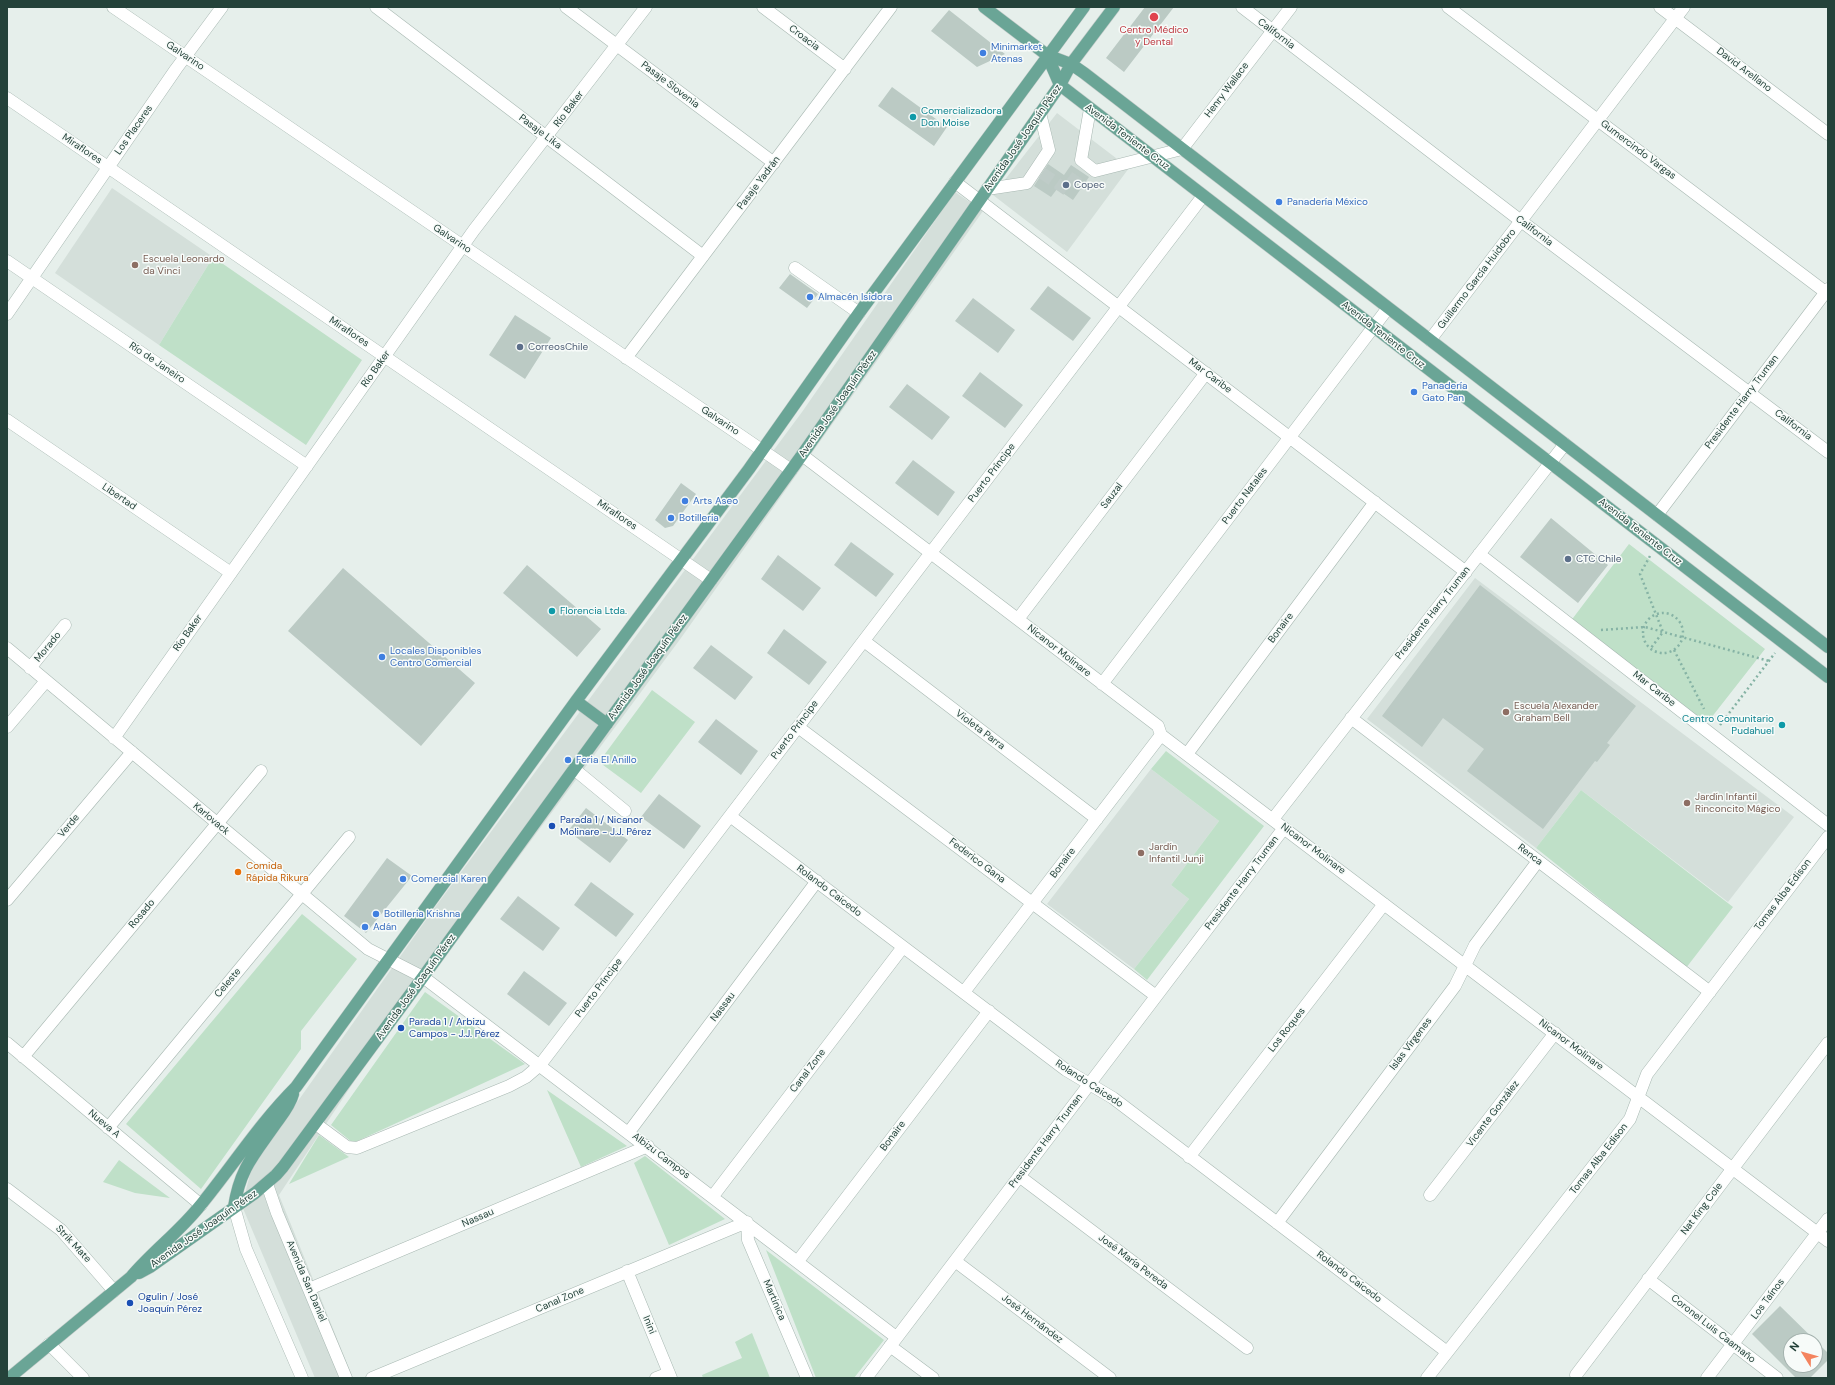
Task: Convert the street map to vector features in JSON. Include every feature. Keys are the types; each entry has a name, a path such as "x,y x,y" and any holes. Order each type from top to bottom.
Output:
{"main road":[{"name":"Avenida Teniente Cruz","path":"984,7 1047,55 1071,64 1828,647"},
{"name":"Avenida José Joaquín Pérez","path":"9,1378 131,1277 145,1261 178,1232 201,1205 266,1118 296,1088 576,701 763,450 859,313 1047,55 1084,7"},
{"name":"Avenida José Joaquín Pérez","path":"131,1277 150,1267 267,1184 276,1175 316,1124 802,455 1060,86 1071,64 1114,7"},
{"name":"Avenida Teniente Cruz","path":"1047,55 1060,86 1828,678"},
{"path":"576,701 606,724"},
{"path":"234,1207 239,1180 245,1168 292,1100 296,1088"}],"street":[{"name":"Galvarino","path":"113,7 791,470"},
{"name":"Los Placeres","path":"7,314 185,56 222,7"},
{"name":"Pasaje Lika","path":"376,7 703,256"},
{"name":"Pasaje Slovenia","path":"566,7 774,163"},
{"name":"Río Baker","path":"114,738 463,246 646,7"},
{"name":"Croacia","path":"764,7 845,69"},
{"name":"Pasaje Yadrán","path":"626,358 892,7"},
{"name":"California","path":"1242,7 1521,221 1828,452"},
{"name":"Henry Wallace","path":"1182,149 1291,7"},
{"name":"Gumercindo Vargas","path":"1448,7 1827,292"},
{"name":"David Arellano","path":"1660,7 1828,134"},
{"name":"Guillermo García Huidobro","path":"1430,340 1684,7"},
{"name":"Miraflores","path":"7,98 711,580"},
{"path":"1090,109 1081,160 1082,167 1095,171 1182,149"},
{"path":"988,189 1027,183 1039,171 1049,150 1040,113"},
{"name":"Mar Caribe","path":"955,182 1466,572"},
{"name":"Puerto Príncipe","path":"316,1124 347,1147 357,1148 509,1086 526,1078 540,1065 1203,196"},
{"name":"Río de Janeiro","path":"7,261 307,466"},
{"path":"795,268 859,313"},
{"name":"Presidente Harry Truman","path":"1657,515 1827,292"},
{"name":"Puerto Natales","path":"1102,684 1388,308"},
{"name":"Sauzal","path":"1018,619 1206,373"},
{"name":"Libertad","path":"7,420 231,573"},
{"name":"Presidente Harry Truman","path":"1273,819 1565,444"},
{"name":"Nicanor Molinare","path":"802,455 1158,726 1161,734 1187,754 1828,1241"},
{"name":"Bonaire","path":"1187,754 1375,502"},
{"name":"Mar Caribe","path":"1479,554 1828,825"},
{"name":"Morado","path":"30,668 65,625"},
{"name":"Violeta Parra","path":"864,641 1096,819"},
{"name":"Karlovack","path":"7,648 368,949 389,958 424,977"},
{"path":"7,727 46,681"},
{"name":"Renca","path":"1351,718 1710,992"},
{"name":"Federico Gana","path":"798,727 1156,996"},
{"name":"Bonaire","path":"964,992 1161,734"},
{"name":"Verde","path":"7,900 132,752"},
{"path":"574,769 625,811"},
{"name":"Rosado","path":"23,1057 260,771"},
{"name":"Rolando Caicedo","path":"730,816 1066,1070 1113,1098 1448,1352"},
{"name":"Presidente Harry Truman","path":"866,1378 1284,828"},
{"name":"Celeste","path":"108,1128 349,837"},
{"name":"Tomas Alba Edison","path":"1427,1378 1630,1119 1647,1074 1826,844"},
{"name":"Islas Vírgenes","path":"1277,1223 1455,986 1475,945 1538,862"},
{"name":"Nassau","path":"629,1132 817,881"},
{"name":"Los Roques","path":"1189,1157 1384,904"},
{"name":"Canal Zone","path":"713,1196 903,947"},
{"name":"Albizu Campos","path":"424,977 798,1261 893,1341 933,1378"},
{"name":"Bonaire","path":"798,1261 989,1011"},
{"name":"Vicente González","path":"1430,1195 1555,1033"},
{"name":"Nat King Cole","path":"1576,1375 1828,1043"},
{"name":"Nueva A","path":"7,1044 201,1205"},
{"name":"Nassau","path":"309,1289 648,1146"},
{"name":"José María Pereda","path":"1020,1176 1247,1348"},
{"name":"Avenida San Daniel","path":"267,1184 346,1378"},
{"name":"Strik Mate","path":"7,1189 61,1230 114,1291"},
{"path":"234,1207 246,1249 302,1378"},
{"name":"Los Taínos","path":"1707,1378 1828,1219"},
{"name":"Canal Zone","path":"372,1378 747,1222"},
{"name":"Martinica","path":"747,1222 748,1240 806,1378"},
{"name":"José Hernández","path":"955,1261 1110,1378"},
{"name":"Inini","path":"627,1271 670,1375"},
{"name":"Coronel Luis Caamaño","path":"1648,1279 1777,1378"},
{"path":"49,1344 83,1378"},
{"path":"656,1378 670,1375"}],"path":[{"path":"1656,545 1640,574 1663,632"},
{"path":"1661,613 1674,616 1682,626 1682,637 1679,645 1674,650 1662,653 1651,648 1644,637 1645,627 1650,619 1656,615 1661,613"},
{"path":"1583,634 1590,631 1645,627 1769,661"},
{"path":"1651,648 1663,632"},
{"path":"1712,735 1783,643"},
{"path":"1674,650 1705,711"}],"shaded area":[{"path":"1057,113 1129,168 1067,252 993,195"},
{"name":"Escuela Leonardo da Vinci","path":"112,188 213,257 159,345 55,273"},
{"name":"Feria El Anillo","path":"955,192 983,211 681,638 367,1062 279,1195 353,1378 315,1378 242,1206 252,1166 433,910 802,412"},
{"name":"Escuela Alexander Graham Bell","path":"1475,578 1794,817 1728,902 1581,790 1536,848 1367,719"},
{"name":"Jardín Infantil Junji","path":"1151,769 1219,821 1171,885 1189,899 1134,969 1047,904"}],"green space":[{"path":"213,257 362,360 306,445 159,345"},
{"path":"1629,544 1765,649 1704,727 1570,622"},
{"path":"652,690 695,722 641,793 599,762"},
{"path":"1166,751 1264,826 1147,980 1134,969 1189,899 1171,885 1219,821 1151,769"},
{"path":"1581,790 1733,907 1686,968 1536,848"},
{"path":"302,914 357,959 301,1031 301,1049 201,1189 126,1124"},
{"path":"425,992 525,1064 353,1143 331,1125"},
{"path":"547,1090 627,1146 581,1167"},
{"path":"319,1135 349,1157 289,1184"},
{"path":"645,1156 725,1219 669,1245 634,1163"},
{"path":"119,1160 170,1198 135,1193 103,1182"},
{"path":"766,1250 884,1340 854,1378 816,1378"},
{"path":"752,1333 770,1378 703,1378 702,1375 742,1358 735,1342"}],"building":[{"path":"1145,7 1174,7 1124,72 1106,58"},
{"path":"949,10 1005,54 977,67 931,31"},
{"name":"Comercializadora Don Moise","path":"892,87 947,127 934,146 878,106"},
{"path":"1048,164 1064,175 1071,165 1089,177 1073,200 1057,189 1051,197 1034,186"},
{"path":"790,274 818,294 807,308 779,288"},
{"path":"1048,286 1091,318 1073,341 1030,309"},
{"path":"973,298 1015,330 998,353 955,321"},
{"name":"CorreosChile","path":"515,315 551,338 525,379 489,355"},
{"path":"980,372 1023,405 1005,428 962,396"},
{"path":"907,384 950,417 932,440 889,407"},
{"path":"913,460 955,492 938,516 895,483"},
{"path":"681,483 696,494 673,526 665,528 655,520"},
{"path":"1551,518 1608,565 1578,603 1520,557"},
{"path":"851,542 894,574 876,597 834,565"},
{"path":"778,555 821,588 803,611 761,579"},
{"name":"Florencia Ltda.","path":"527,565 601,629 577,657 503,593"},
{"name":"Locales Disponibles Centro Comercial","path":"343,568 475,683 421,746 288,631"},
{"name":"Escuela Alexander Graham Bell","path":"1480,585 1636,706 1607,743 1610,745 1597,762 1595,761 1543,829 1467,771 1484,749 1443,718 1422,747 1382,716"},
{"path":"784,629 827,662 809,685 767,653"},
{"path":"711,645 753,677 735,700 693,668"},
{"path":"716,719 758,751 741,775 698,742"},
{"path":"659,794 701,826 684,849 641,817"},
{"path":"586,808 628,840 610,863 568,831"},
{"path":"387,858 412,876 366,933 344,916"},
{"path":"591,882 634,914 616,937 574,905"},
{"path":"518,896 560,928 543,951 500,919"},
{"path":"524,971 567,1003 549,1026 507,994"},
{"path":"1780,1306 1808,1333 1783,1333 1783,1365 1752,1334"},
{"path":"1823,1348 1828,1353 1828,1360 1823,1365"},
{"path":"1791,1373 1815,1373 1810,1378 1796,1378"}],"tunnel":[{"path":"1042,173 1067,190 1080,171"}],"place":[{"name":"Centro Médico y Dental","path":"1154,17"},
{"name":"Minimarket Atenas","path":"983,53"},
{"name":"Comercializadora Don Moise","path":"913,117"},
{"name":"Copec","path":"1066,185"},
{"name":"Panadería México","path":"1279,202"},
{"name":"Escuela Leonardo da Vinci","path":"135,265"},
{"name":"Almacén Isidora","path":"810,297"},
{"name":"CorreosChile","path":"520,347"},
{"name":"Panadería Gato Pan","path":"1414,392"},
{"name":"Arts Aseo","path":"685,501"},
{"name":"Botilleria","path":"671,518"},
{"name":"CTC Chile","path":"1568,559"},
{"name":"Florencia Ltda.","path":"552,611"},
{"name":"Locales Disponibles Centro Comercial","path":"382,657"},
{"name":"Escuela Alexander Graham Bell","path":"1506,712"},
{"name":"Centro Comunitario Pudahuel","path":"1782,725"},
{"name":"Feria El Anillo","path":"568,760"},
{"name":"Jardín Infantil Rinconcito Mágico","path":"1687,803"},
{"name":"Parada 1 / Nicanor Molinare - J.J. Pérez","path":"552,826"},
{"name":"Jardín Infantil Junji","path":"1141,853"},
{"name":"Comida Rápida Rikura","path":"238,872"},
{"name":"Comercial Karen","path":"403,879"},
{"name":"Botilleria Krishna","path":"376,914"},
{"name":"Adán","path":"365,927"},
{"name":"Parada 1 / Arbizu Campos - J.J. Pérez","path":"401,1028"},
{"name":"Ogulin / José Joaquín Pérez","path":"130,1303"}]}
